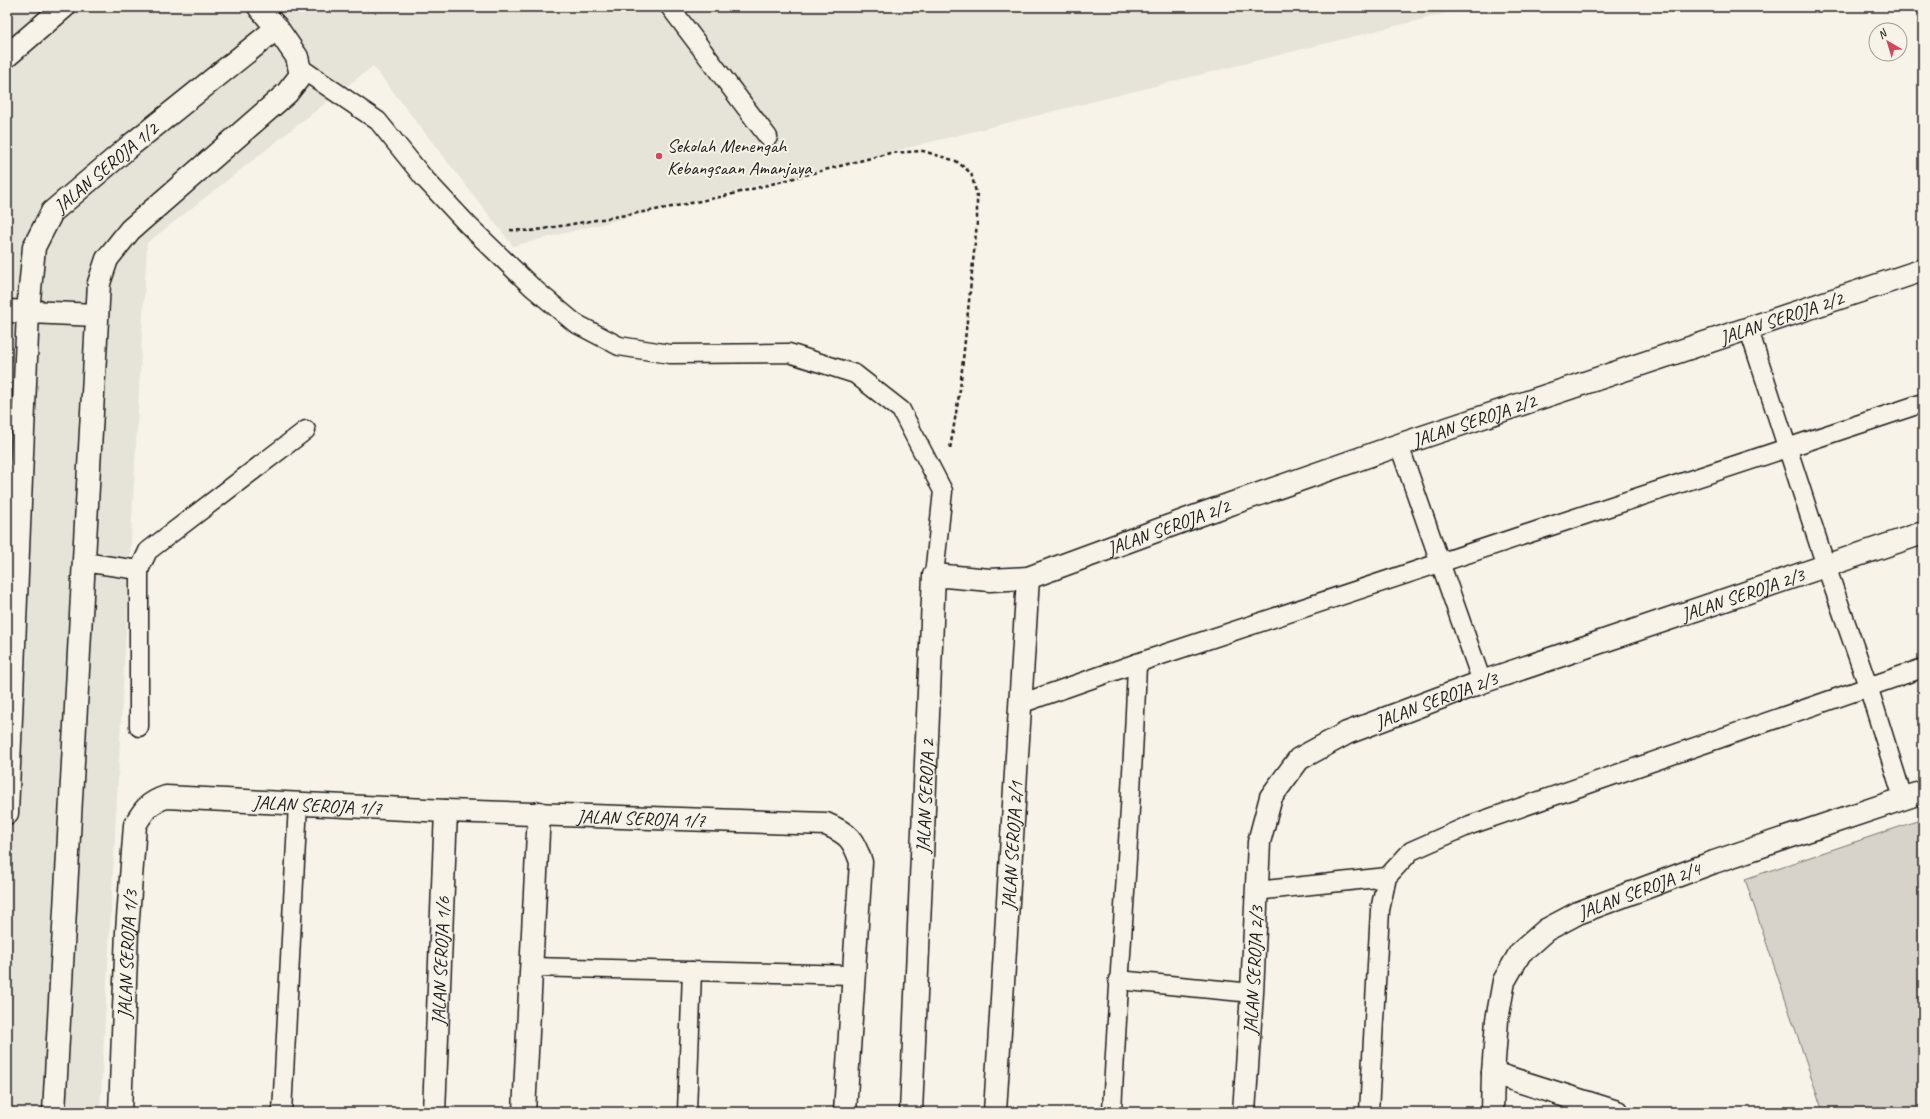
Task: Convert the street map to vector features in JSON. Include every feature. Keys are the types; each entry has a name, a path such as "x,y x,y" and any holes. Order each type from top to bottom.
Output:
{"street":[{"path":"7,56 64,7"},
{"path":"54,1112 96,315 99,283 107,259 130,230 287,93 300,71 297,57 277,28 259,7"},
{"name":"JALAN SEROJA 1/2","path":"7,813 17,311 34,247 52,212 131,145 277,28"},
{"name":"JALAN SEROJA 2/2","path":"1028,578 1202,514 1399,445 1748,327 1923,270"},
{"path":"17,311 96,315"},
{"name":"JALAN SEROJA 2/3","path":"1244,1112 1252,993 1258,842 1271,797 1299,759 1347,733 1482,682 1923,533"},
{"path":"934,575 990,580 1028,578"},
{"name":"JALAN SEROJA 2","path":"911,1112 934,575"},
{"name":"JALAN SEROJA 2/1","path":"995,1112 1028,578"},
{"name":"JALAN SEROJA 2/4","path":"1492,1112 1497,1020 1504,982 1520,953 1546,930 1578,913 1714,862 1913,794"},
{"name":"JALAN SEROJA 1/7","path":"153,802 166,797 298,804 826,824 844,832 855,846 861,862 845,1112"},
{"name":"JALAN SEROJA 1/3","path":"120,1112 127,931 135,825 144,810 153,802"},
{"name":"JALAN SEROJA 1/6","path":"434,1112 446,810"},
{"path":"524,1112 539,813"},
{"path":"1493,1073 1617,1112"}],"lane":[{"path":"670,7 768,137"},
{"path":"300,71 378,121 424,178 468,225 532,286 575,323 619,346 670,354 789,353 855,374 901,410 943,491 934,575"},
{"path":"1748,327 1826,566 1868,686 1913,794"},
{"path":"1020,704 1137,663 1923,403"},
{"path":"139,727 139,570 148,551 306,430"},
{"path":"1399,445 1439,564 1482,682"},
{"path":"83,562 139,570"},
{"path":"1112,1112 1118,980 1134,762 1137,663"},
{"path":"1369,1112 1380,910 1387,877 1411,851 1470,825 1923,668"},
{"path":"282,1112 298,804"},
{"path":"1256,891 1387,877"},
{"path":"531,967 853,975"},
{"path":"687,1112 692,971"},
{"path":"1118,980 1252,993"}],"path":[{"path":"468,225 531,231 667,208 729,195 890,154 924,152 956,161 971,173 977,196 977,223 960,389 943,491"}],"shaded area":[{"path":"7,7 1472,7 513,246 373,66 147,243 100,1112 7,1112"},
{"path":"1923,819 1923,1112 1823,1112 1745,879"}],"place":[{"name":"Sekolah Menengah Kebangsaan Amanjaya","path":"659,156"}]}
